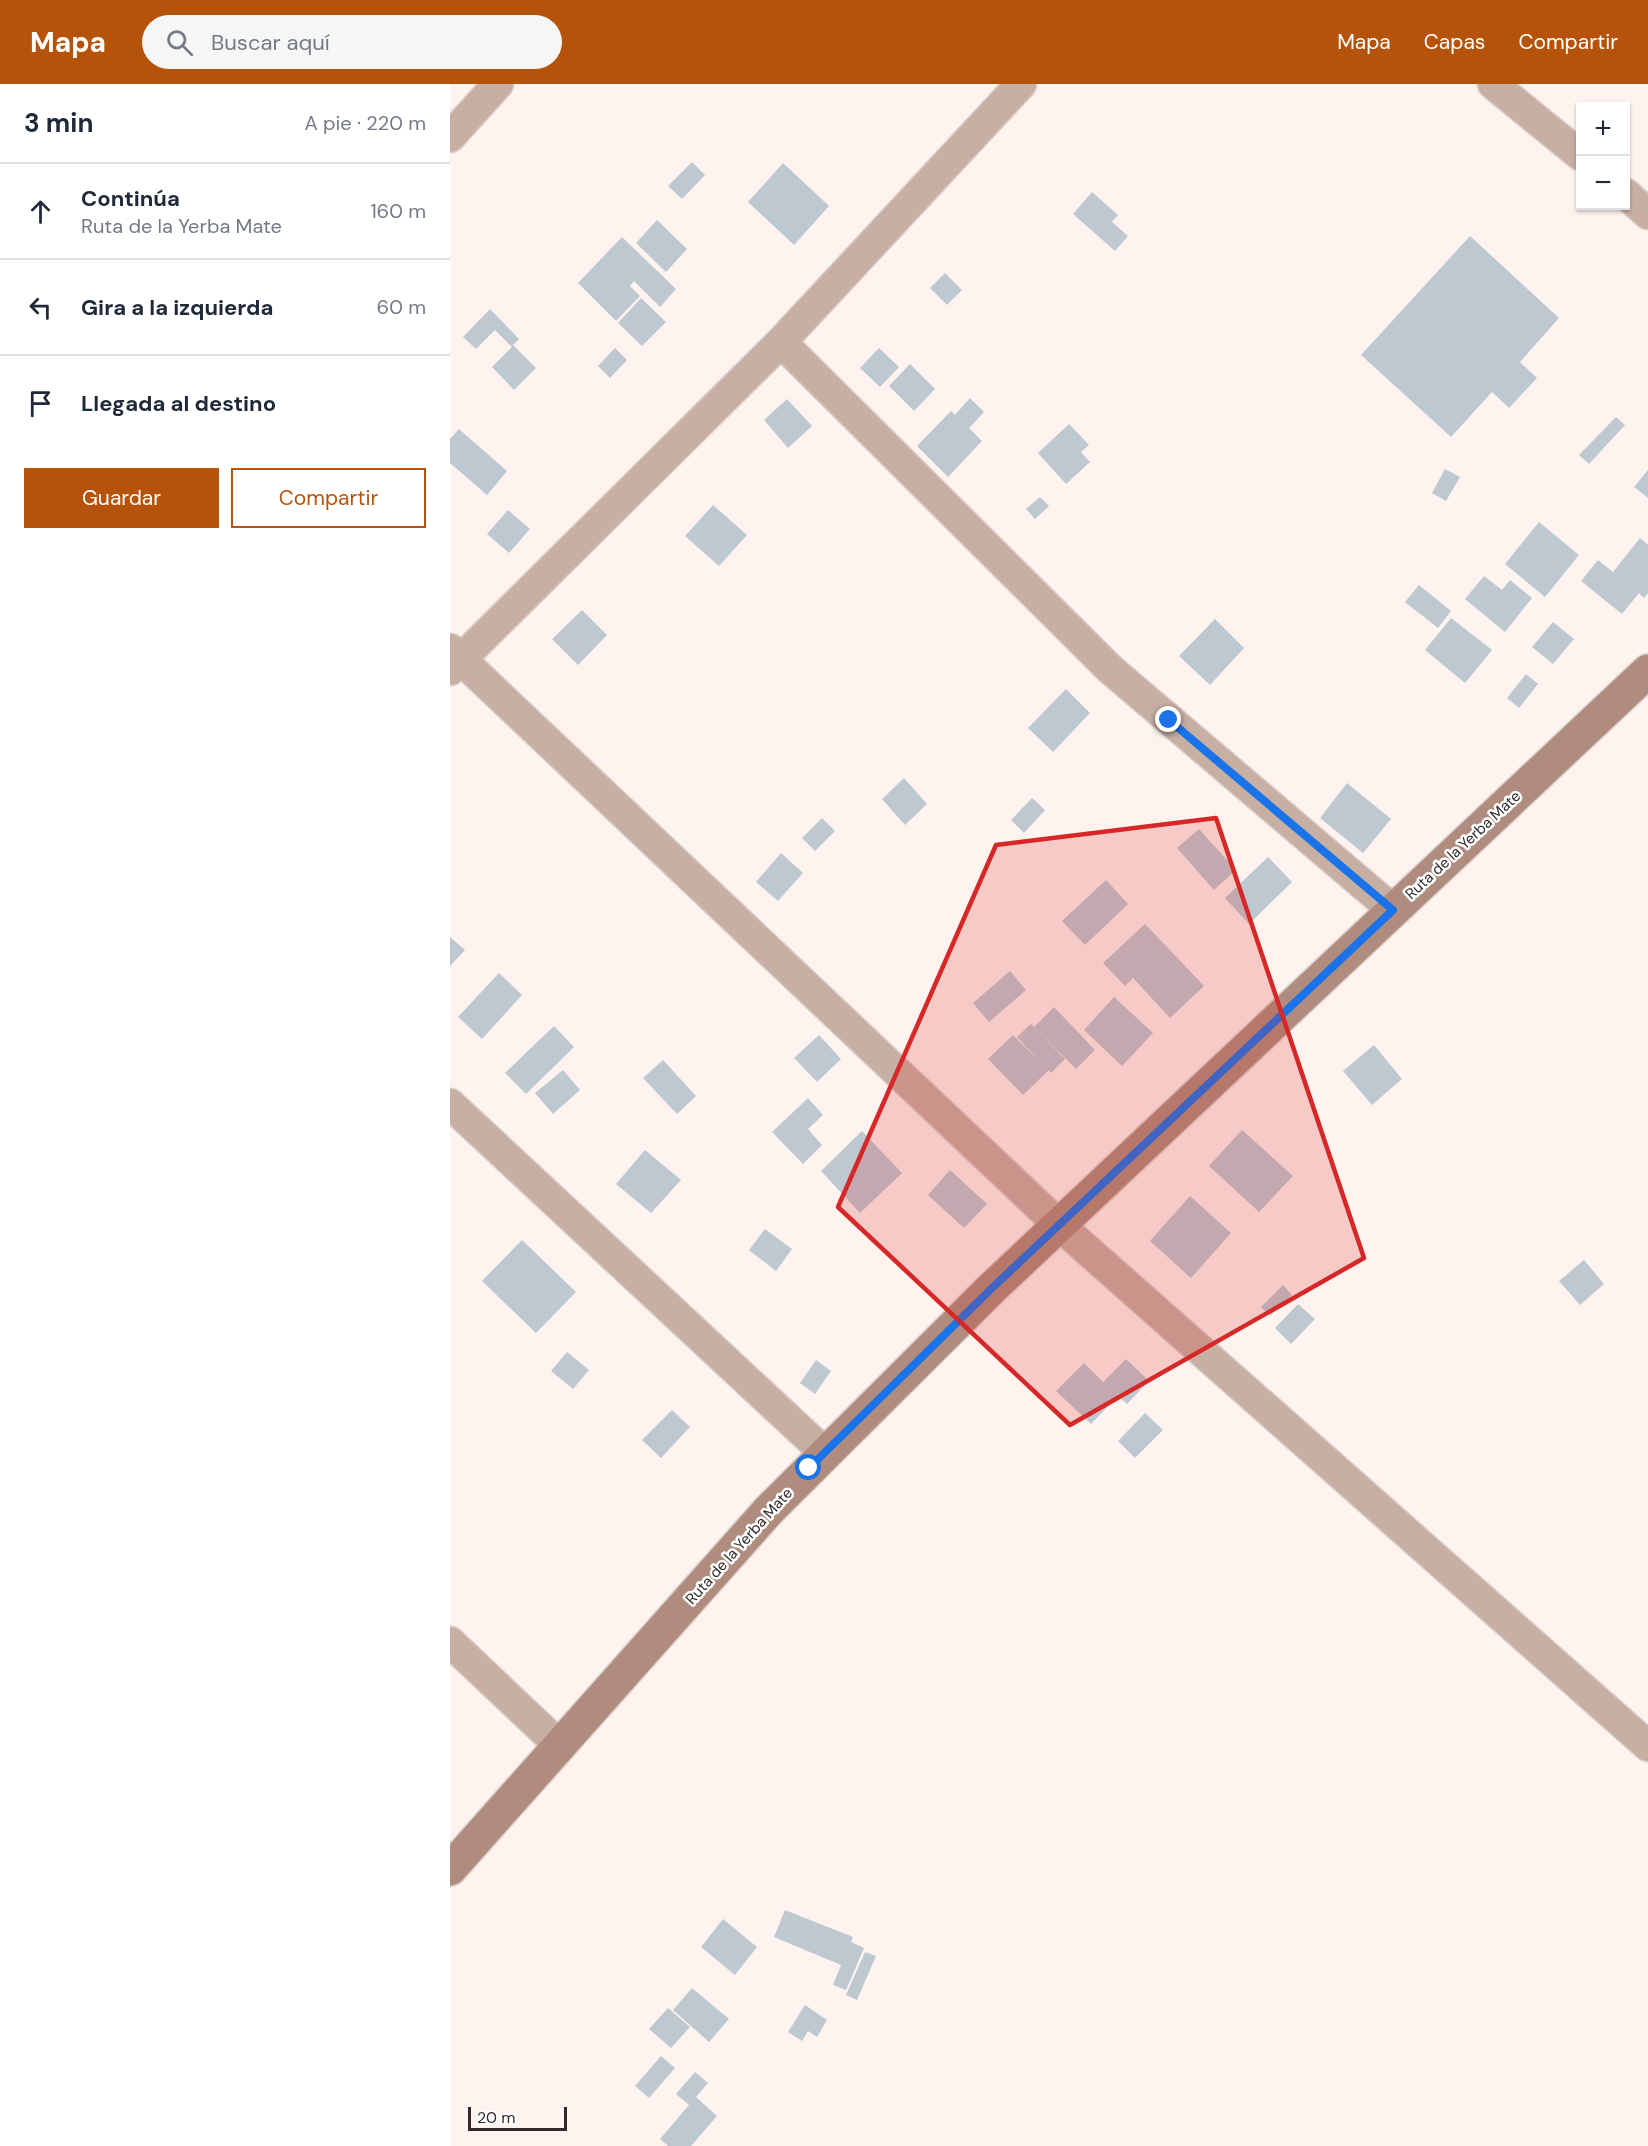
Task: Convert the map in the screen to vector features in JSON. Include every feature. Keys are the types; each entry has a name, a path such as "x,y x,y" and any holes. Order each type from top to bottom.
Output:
{"main road":[{"name":"Ruta de la Yerba Mate","path":"450,1869 769,1510 825,1453 991,1289 1648,671"}],"street":[{"path":"450,137 498,84"},
{"path":"1021,84 781,342 453,659 1059,1225 1648,1746"},
{"path":"1492,84 1576,152"},
{"path":"1630,198 1648,214"},
{"path":"781,342 1110,669 1393,910"},
{"path":"450,1104 825,1453"},
{"path":"450,1642 560,1746"}],"highlighted area":[{"path":"1216,818 1364,1258 1070,1425 838,1207 996,845"}],"building":[{"path":"692,162 705,175 682,199 668,186"},
{"path":"783,163 829,206 794,245 748,202"},
{"path":"1092,192 1118,215 1112,222 1128,236 1115,251 1073,214"},
{"path":"657,220 687,249 666,272 636,243"},
{"path":"1470,236 1559,318 1520,362 1537,378 1509,408 1492,392 1451,437 1361,355"},
{"path":"622,237 676,289 660,307 634,281 630,286 640,296 616,321 578,283"},
{"path":"945,273 962,290 947,305 930,288"},
{"path":"641,298 666,322 642,346 618,323"},
{"path":"490,309 519,339 513,345 536,368 514,390 492,367 512,347 495,330 476,349 463,337"},
{"path":"615,348 627,360 610,378 598,366"},
{"path":"879,348 899,367 880,387 860,368"},
{"path":"910,364 935,389 914,411 889,386"},
{"path":"970,398 984,412 969,428 982,441 948,477 917,446 951,411 955,415"},
{"path":"787,399 812,426 788,448 764,420"},
{"path":"1616,417 1625,425 1589,464 1579,455"},
{"path":"1069,424 1089,445 1081,452 1090,462 1066,484 1038,453"},
{"path":"459,429 507,471 487,495 450,463 450,439"},
{"path":"1445,469 1460,477 1446,501 1432,493"},
{"path":"1648,470 1648,498 1634,487"},
{"path":"1040,497 1049,506 1035,519 1026,509"},
{"path":"713,505 747,535 719,566 685,536"},
{"path":"508,510 530,529 509,553 487,534"},
{"path":"1539,522 1579,555 1545,597 1505,564"},
{"path":"1640,538 1648,545 1648,593 1644,598 1639,593 1622,614 1581,581 1598,560 1613,572"},
{"path":"1484,576 1502,590 1510,580 1532,598 1505,632 1465,599"},
{"path":"1419,585 1451,611 1438,628 1405,602"},
{"path":"582,610 607,635 578,665 552,639"},
{"path":"1451,618 1492,650 1465,683 1425,650"},
{"path":"1215,619 1244,648 1210,685 1179,656"},
{"path":"1553,622 1574,639 1553,664 1532,647"},
{"path":"1526,674 1538,684 1519,708 1507,698"},
{"path":"1066,689 1090,713 1053,752 1028,728"},
{"path":"904,778 927,804 905,825 882,799"},
{"path":"1347,783 1391,819 1363,853 1320,818"},
{"path":"1032,798 1045,810 1024,833 1011,820"},
{"path":"822,818 835,831 815,851 802,838"},
{"path":"1199,829 1236,870 1214,890 1177,848"},
{"path":"781,853 803,873 778,901 756,882"},
{"path":"1268,857 1292,882 1249,924 1225,898"},
{"path":"1106,880 1128,904 1085,945 1062,921"},
{"path":"1145,924 1204,986 1170,1018 1133,978 1125,986 1103,963"},
{"path":"450,937 465,950 450,966"},
{"path":"1010,971 1026,990 989,1022 973,1003"},
{"path":"499,973 522,995 482,1039 458,1017"},
{"path":"1114,997 1153,1033 1122,1066 1084,1030"},
{"path":"1054,1007 1095,1050 1076,1069 1034,1027"},
{"path":"1031,1024 1065,1059 1051,1073 1049,1070 1023,1095 988,1059 1013,1035 1040,1062 1017,1037"},
{"path":"554,1026 574,1047 526,1094 505,1073"},
{"path":"819,1035 841,1059 817,1082 794,1058"},
{"path":"1374,1045 1402,1079 1372,1105 1343,1071"},
{"path":"663,1060 696,1096 677,1114 643,1078"},
{"path":"563,1070 580,1090 553,1114 535,1093"},
{"path":"808,1098 823,1115 808,1129 822,1145 803,1164 772,1132"},
{"path":"1242,1130 1293,1176 1259,1212 1209,1166"},
{"path":"862,1131 902,1173 860,1213 821,1171"},
{"path":"645,1150 681,1180 651,1213 616,1184"},
{"path":"950,1170 987,1204 964,1228 928,1195"},
{"path":"1190,1196 1231,1233 1191,1278 1150,1241"},
{"path":"765,1229 792,1249 776,1271 749,1250"},
{"path":"522,1240 576,1292 536,1333 482,1281"},
{"path":"1584,1260 1604,1284 1580,1305 1559,1281"},
{"path":"1283,1285 1292,1295 1270,1316 1261,1307"},
{"path":"1298,1304 1315,1319 1291,1344 1275,1328"},
{"path":"567,1352 589,1370 573,1389 551,1371"},
{"path":"1126,1359 1149,1381 1127,1404 1118,1396 1091,1424 1056,1391 1084,1363 1103,1382"},
{"path":"816,1360 831,1371 815,1394 800,1383"},
{"path":"672,1410 690,1427 661,1458 642,1440"},
{"path":"1145,1413 1163,1430 1135,1458 1118,1441"},
{"path":"785,1910 853,1937 851,1942 864,1948 846,1990 833,1985 841,1965 774,1937"},
{"path":"723,1919 757,1947 735,1975 701,1947"},
{"path":"865,1952 876,1956 857,2000 846,1995"},
{"path":"692,1988 729,2019 709,2042 673,2010"},
{"path":"805,2005 827,2020 817,2037 808,2031 802,2041 788,2032"},
{"path":"668,2008 690,2027 671,2048 649,2029"},
{"path":"661,2056 675,2068 649,2098 635,2086"},
{"path":"695,2072 708,2083 696,2097 717,2116 691,2146 668,2146 660,2139 689,2105 676,2094"}],"route":[{"path":"809,1468 991,1289 1393,910 1169,720"}]}
